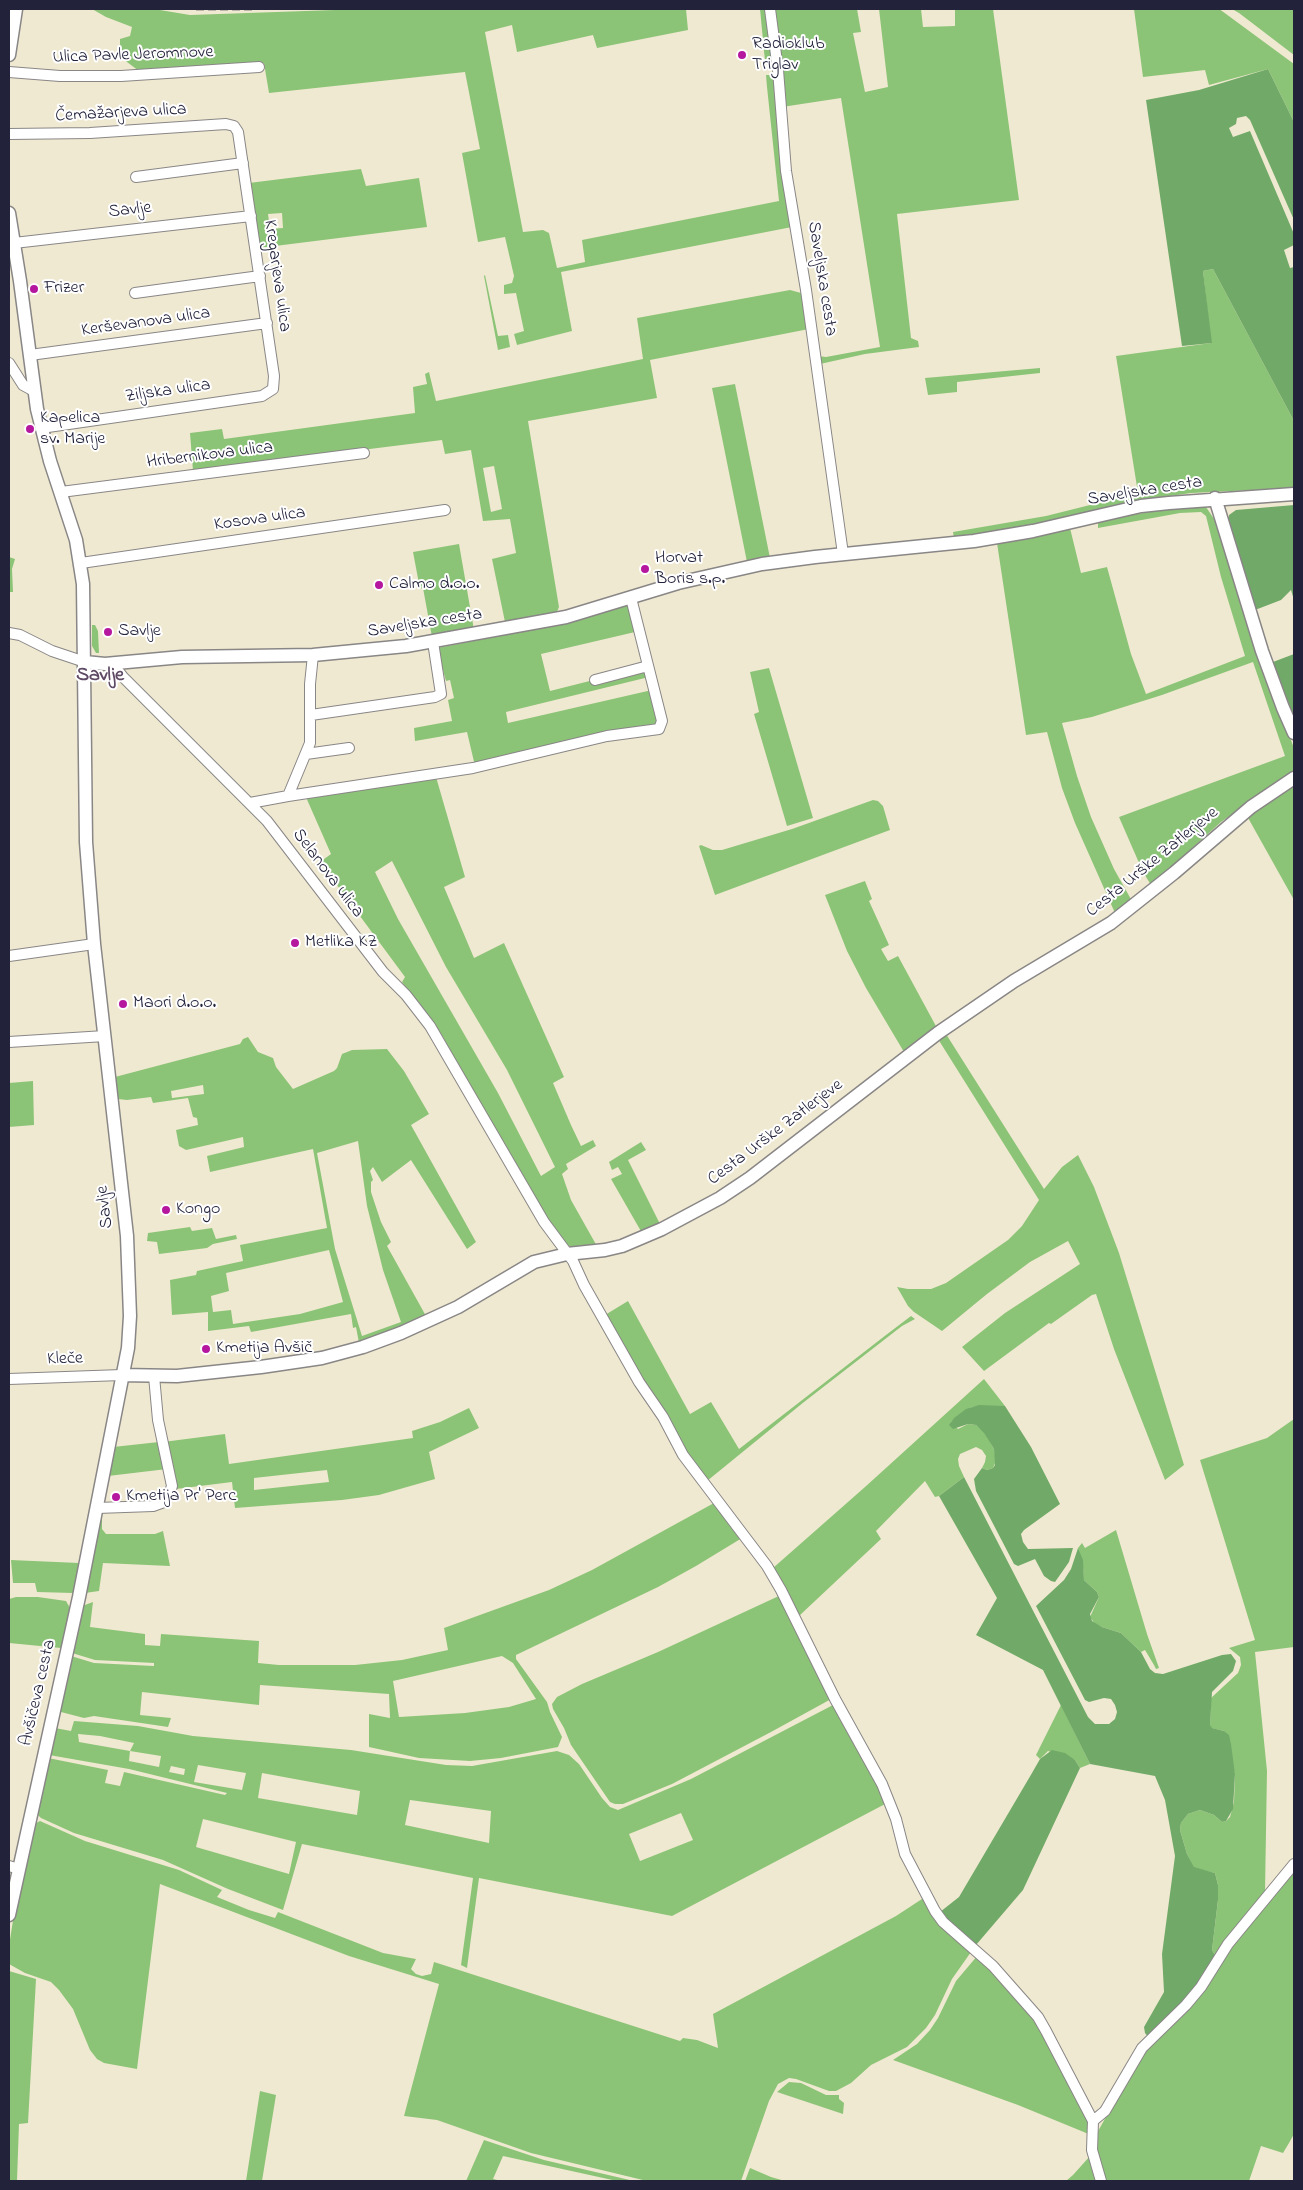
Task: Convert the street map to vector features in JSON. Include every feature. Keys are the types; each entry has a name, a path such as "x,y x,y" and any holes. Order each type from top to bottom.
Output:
{"street":[{"path":"9,55 16,9"},
{"name":"Saveljska cesta","path":"770,9 778,70 786,170 812,334 843,554"},
{"name":"Ulica Pavle Jeromnove","path":"9,72 65,76 121,76 259,67"},
{"name":"Čemažarjeva ulica","path":"9,134 90,133 226,124 234,126"},
{"name":"Kregarjeva ulica","path":"234,126 238,132 243,163 274,382 269,392"},
{"path":"136,178 243,163"},
{"name":"Savlje","path":"9,213 41,428 73,530 81,563 84,597 86,842 94,944 130,1270 130,1329 122,1375"},
{"name":"Savlje","path":"14,243 251,216"},
{"name":"Kerševanova ulica","path":"135,294 260,276"},
{"name":"Kerševanova ulica","path":"30,355 266,323"},
{"path":"9,363 23,385 34,391"},
{"name":"Ziljska ulica","path":"41,428 262,396 269,392"},
{"name":"Hribernikova ulica","path":"61,492 364,452"},
{"name":"Saveljska cesta","path":"9,633 20,635 52,651 97,664 182,657 313,655 385,649 566,617 726,572 770,563 974,541 1032,531 1141,506 1215,498 1294,494"},
{"name":"Saveljska cesta","path":"1215,498 1251,619 1279,698 1294,733"},
{"name":"Kosova ulica","path":"81,563 445,510"},
{"path":"250,803 456,771 607,736 659,729 662,721 631,598"},
{"path":"311,715 435,697 441,694 433,642"},
{"path":"288,796 310,743 310,684 313,655"},
{"name":"Selanova ulica","path":"112,663 123,677 267,821 377,964 406,995 430,1026 544,1222 568,1254 639,1383 663,1417 683,1455 767,1566 782,1590 835,1699 882,1784 896,1819 905,1854 935,1911 943,1922 993,1966 1038,2017 1093,2121"},
{"path":"595,680 648,666"},
{"path":"306,754 349,748"},
{"name":"Cesta Urške Zatlerjeve","path":"122,1375 177,1376 293,1363 363,1347 401,1333 458,1307 534,1262 568,1254 622,1246 662,1229 720,1198 788,1150 938,1033 1014,982 1111,923 1174,873 1244,812 1294,778"},
{"path":"9,956 94,944"},
{"path":"9,1042 105,1036"},
{"name":"Kleče","path":"9,1379 122,1375"},
{"name":"Avšičeva cesta","path":"9,1914 14,1868 97,1508 122,1375"},
{"path":"97,1508 153,1506 164,1502 170,1492 171,1479 158,1420 154,1376"},
{"path":"1101,2181 1092,2150 1093,2121 1105,2111 1142,2048 1186,2005 1201,1987 1228,1944 1294,1864"}],"green space":[{"path":"92,9 154,9 190,15 363,9 686,9 688,30 597,48 593,35 517,52 512,25 485,32 523,232 543,230 549,233 557,268 585,262 582,240 779,201 766,75 774,78 792,227 561,272 572,331 517,345 514,334 524,331 516,293 504,294 504,285 512,283 514,276 505,237 478,242 462,153 480,149 465,72 269,93 264,63 139,71 123,59 120,49 120,39 130,36 132,27 106,17"},
{"path":"760,9 766,9 772,55 770,60 765,61"},
{"path":"857,9 861,32 853,33 865,92 888,87 879,9 921,9 923,27 955,26 955,9 993,9 1019,200 897,214 911,338 918,341 919,347 865,354 820,364 818,356 826,357 880,347 841,98 782,107 774,10"},
{"path":"1134,9 1219,9 1222,11 1294,64 1294,122 1268,69 1209,85 1205,70 1143,77"},
{"path":"1232,9 1294,9 1294,55 1239,13"},
{"path":"1268,69 1294,122 1294,220 1250,120 1246,116 1237,118 1236,124 1229,128 1233,137 1250,131 1294,234 1294,245 1284,250 1290,268 1294,267 1294,421 1213,269 1203,271 1212,343 1182,346 1146,100 1199,90"},
{"path":"361,169 366,186 419,178 427,227 259,248 249,183","holes":["282,213 283,228 270,229 268,214"]},
{"path":"1213,269 1294,421 1294,488 1191,493 1143,500 1049,521 954,538 953,532 1046,516 1138,493 1116,356 1211,343 1203,271"},
{"path":"485,275 498,336 508,335 510,347 498,350"},
{"path":"790,290 801,293 809,329 650,360 657,398 528,421 559,607 556,614 509,624 505,622 492,559 516,553 510,519 483,521 471,450 445,454 442,440 193,471 190,433 222,429 224,439 415,413 413,387 427,384 425,374 429,372 436,401 643,359 637,318","holes":["494,466 502,509 491,512 483,468"]},
{"path":"1040,368 1040,373 957,382 957,392 928,395 925,378"},
{"path":"735,384 770,558 747,562 712,388"},
{"path":"1199,505 1206,507 1214,519 1257,653 1294,748 1294,770 1221,822 1151,885 1143,872 1119,817 1285,756 1253,662 1162,695 1092,717 1062,723 1091,817 1114,869 1132,901 1115,913 1075,823 1062,788 1047,732 1026,735 997,543 1070,528 1081,573 1107,567 1131,654 1146,694 1245,656 1221,577 1206,516 1201,512 1180,513 1098,528 1098,522 1136,514"},
{"path":"1294,505 1294,600 1291,590 1281,600 1255,610 1228,523 1229,515 1236,510"},
{"path":"459,544 474,630 432,637 423,588 420,589 413,552"},
{"path":"9,557 15,559 12,569 13,592 9,592"},
{"path":"628,605 635,632 541,654 550,691 645,667 649,677 506,712 508,723 652,690 659,727 475,766 467,732 415,741 414,728 452,721 448,700 454,698 450,680 446,681 437,648 568,623"},
{"path":"92,625 95,625 98,631 99,653 96,653 92,646"},
{"path":"1294,654 1294,717 1273,662"},
{"path":"769,668 813,818 787,826 754,714 759,712 750,672"},
{"path":"436,777 465,877 444,887 474,958 504,943 564,1077 553,1083 571,1125 581,1146 593,1140 596,1146 566,1164 568,1169 562,1174 571,1200 598,1248 571,1247 563,1242 516,1168 443,1037 402,982 405,977 320,862 331,854 305,795","holes":["392,861 446,967 507,1070 555,1167 541,1176 498,1093 398,919 375,872"]},
{"path":"1294,784 1294,900 1247,816"},
{"path":"873,800 878,801 883,806 890,830 715,895 699,846 701,845 713,850 722,850 792,829"},
{"path":"865,881 872,899 869,901 889,945 881,949 888,961 898,956 937,1028 904,1052 866,988 847,951 825,895"},
{"path":"946,1034 1044,1189 1062,1167 1078,1155 1094,1187 1119,1253 1184,1465 1165,1480 1114,1349 1096,1294 1051,1324 1049,1323 984,1371 962,1347 1005,1313 1080,1264 1068,1241 1030,1262 942,1331 914,1312 908,1306 897,1287 931,1289 946,1283 1008,1240 1022,1226 1039,1200 938,1039"},
{"path":"248,1037 258,1052 273,1058 276,1067 293,1089 334,1071 342,1054 352,1050 387,1049 404,1071 429,1114 411,1125 476,1242 467,1249 411,1160 382,1182 373,1167 370,1171 373,1180 371,1182 371,1192 381,1222 391,1242 387,1246 426,1316 359,1343 356,1327 353,1328 351,1314 251,1332 249,1326 208,1331 208,1312 172,1315 170,1280 196,1275 197,1271 243,1261 240,1245 327,1228 313,1149 210,1172 207,1156 244,1147 243,1137 186,1150 179,1146 176,1130 198,1125 197,1118 193,1117 188,1098 153,1103 151,1097 127,1100 118,1099 115,1077 240,1044 243,1039","holes":["203,1085 204,1094 172,1098 171,1091","358,1141 367,1206 383,1270 401,1322 362,1336 335,1249 317,1153","329,1250 343,1302 300,1314 233,1324 231,1310 213,1312 211,1296 229,1291 226,1273"]},
{"path":"33,1081 34,1125 9,1127 9,1083"},
{"path":"641,1142 646,1150 628,1160 660,1224 642,1233 611,1179 622,1174 618,1167 612,1170 609,1162"},
{"path":"190,1227 192,1231 212,1228 216,1239 236,1235 237,1239 213,1244 207,1248 159,1254 157,1242 147,1241 148,1233"},
{"path":"628,1301 690,1414 711,1402 739,1449 911,1316 915,1319 902,1326 804,1402 707,1481 698,1471 605,1315"},
{"path":"984,1379 1005,1406 972,1407 951,1422 958,1429 968,1424 976,1425 984,1432 994,1449 996,1461 993,1468 987,1470 982,1468 986,1456 982,1450 976,1447 960,1454 958,1459 959,1466 964,1477 935,1497 925,1481 876,1531 881,1539 799,1616 773,1568"},
{"path":"979,1405 1005,1406 1031,1447 1060,1504 1021,1534 1023,1542 1028,1549 1073,1548 1069,1562 1055,1582 1044,1576 1035,1559 1018,1566 1014,1564 976,1491 974,1479 982,1468 987,1470 995,1465 994,1449 984,1433 976,1425 968,1424 953,1429 949,1425 954,1418 966,1409"},
{"path":"469,1408 479,1428 429,1452 435,1479 379,1495 342,1500 235,1508 232,1482 176,1489 163,1442 225,1434 229,1464 413,1438 412,1431 440,1422","holes":["327,1470 329,1482 254,1490 254,1478"]},
{"path":"1294,1419 1294,1647 1255,1652 1267,1771 1265,1892 1216,1957 1212,1950 1218,1900 1218,1885 1215,1873 1194,1868 1187,1854 1180,1830 1181,1823 1188,1814 1200,1810 1214,1815 1222,1822 1230,1817 1234,1802 1235,1774 1224,1731 1211,1728 1210,1726 1211,1698 1238,1673 1241,1665 1240,1657 1229,1648 1255,1640 1200,1460 1267,1438"},
{"path":"159,1442 167,1469 108,1476 113,1447"},
{"path":"964,1477 1088,1717 1095,1724 1109,1724 1115,1719 1117,1712 1115,1705 1111,1699 1104,1698 1089,1702 1085,1700 1036,1606 1064,1580 1071,1569 1078,1548 1083,1560 1084,1580 1097,1592 1099,1597 1090,1614 1092,1621 1102,1627 1121,1633 1141,1652 1150,1669 1155,1673 1163,1674 1222,1655 1231,1654 1236,1661 1233,1671 1212,1692 1210,1725 1212,1728 1224,1731 1229,1735 1235,1774 1233,1809 1226,1821 1222,1822 1214,1815 1200,1810 1188,1814 1181,1823 1180,1830 1187,1854 1194,1867 1215,1873 1218,1885 1218,1900 1212,1950 1216,1957 1199,1985 1149,2038 1145,2033 1144,2027 1164,1992 1162,1954 1175,1856 1165,1800 1155,1776 1090,1764 1043,1670 976,1635 997,1598 939,1496"},
{"path":"714,1503 742,1538 658,1587 516,1655 516,1659 547,1702 562,1737 558,1747 501,1758 470,1761 419,1758 369,1747 369,1714 390,1718 389,1694 260,1685 259,1705 142,1692 140,1715 171,1718 168,1727 94,1716 84,1718 61,1712 59,1708 71,1656 94,1663 154,1666 154,1663 95,1660 72,1653 82,1606 93,1602 90,1627 145,1634 145,1645 160,1646 161,1634 259,1641 258,1663 279,1665 355,1665 402,1660 448,1650 444,1628 549,1590 592,1570","holes":["502,1656 513,1663 536,1699 509,1707 465,1713 399,1717 393,1681"]},
{"path":"100,1519 102,1519 102,1529 106,1534 155,1534 163,1531 170,1566 103,1563 99,1591 85,1593"},
{"path":"1116,1530 1159,1668 1156,1669 1145,1650 1141,1652 1121,1633 1095,1624 1090,1617 1099,1597 1097,1592 1084,1580 1078,1548 1082,1543 1085,1548"},
{"path":"11,1560 79,1563 73,1593 37,1592 35,1583 13,1583"},
{"path":"781,1595 833,1698 672,1784 623,1804 610,1802 571,1745 553,1709 552,1704 557,1697"},
{"path":"16,1597 38,1597 66,1601 70,1608 61,1648 9,1643 9,1599"},
{"path":"836,1705 887,1803 672,1916 479,1878 467,1968 461,1965 473,1878 302,1844 283,1910 228,1889 163,1860 74,1833 41,1818 36,1813 48,1758 108,1770 105,1783 120,1786 124,1772 225,1795 227,1793 129,1769 49,1755 55,1728 71,1731 74,1721 138,1726 193,1736 351,1750 446,1765 472,1766 557,1751 569,1755 579,1764 602,1798 610,1807 618,1810 691,1779","holes":["78,1734 100,1736 134,1743 130,1751 79,1742","130,1751 161,1756 159,1767 129,1761","198,1765 246,1773 242,1790 194,1782","171,1766 185,1769 184,1775 169,1772","262,1773 360,1791 357,1815 258,1798","410,1800 491,1811 489,1843 405,1825","681,1813 693,1840 640,1861 629,1834","203,1819 296,1842 289,1874 196,1847"]},
{"path":"1061,1705 1090,1764 1080,1768 1075,1760 1048,1751 1040,1759 1036,1755"},
{"path":"1052,1750 1065,1753 1075,1760 1080,1768 1023,1890 976,1945 955,1928 940,1912 959,1897 1040,1759"},
{"path":"40,1821 85,1841 179,1870 222,1890 217,1897 249,1910 275,1918 278,1912 383,1953 416,1959 411,1969 416,1974 422,1976 431,1974 434,1962 680,2041 683,2038 697,2040 718,2048 713,2014 896,1916 925,1897 971,1952 952,1979 935,2015 926,2028 907,2047 871,2065 851,2083 836,2091 829,2091 789,2078 778,2084 769,2101 741,2181 647,2181 531,2153 437,2120 404,2116 439,1984 349,1956 160,1884 137,2069 104,2063 97,2059 90,2050 73,2009 59,1990 51,1982 25,1973 9,1964 9,1946 17,1895 34,1824"},
{"path":"1294,1869 1294,2134 1283,2153 1261,2146 1249,2181 1104,2181 1097,2152 1097,2133 1144,2049"},
{"path":"978,1955 1039,2024 1085,2109 1091,2135 1018,2105 893,2060 917,2044 930,2030 956,1981"},
{"path":"9,1971 36,1979 28,2123 19,2124 17,2181 9,2181"},
{"path":"789,2082 801,2083 826,2095 839,2095 839,2099 844,2103 843,2114 777,2092"},
{"path":"260,2091 276,2095 262,2181 246,2181"},
{"path":"484,2140 544,2160 634,2181 617,2181 503,2156 493,2179 502,2181 466,2181"},
{"path":"1090,2156 1099,2181 1066,2181 1073,2175"},
{"path":"750,2168 771,2177 785,2181 745,2181"}],"railway":[{"path":"196,9 254,9"}],"place":[{"name":"Radioklub Triglav","path":"742,55"},
{"name":"Frizer","path":"34,289"},
{"name":"Kapelica sv. Marije","path":"30,429"},
{"name":"Horvat Boris s.p.","path":"645,569"},
{"name":"Calmo d.o.o.","path":"379,585"},
{"name":"Savlje","path":"108,632"},
{"name":"Metlika KZ","path":"295,943"},
{"name":"Maori d.o.o.","path":"123,1004"},
{"name":"Kongo","path":"166,1210"},
{"name":"Kmetija Avšič","path":"206,1349"},
{"name":"Kmetija Pr' Perc","path":"116,1497"}],"district":[{"name":"Savlje","path":"100,677"}]}
